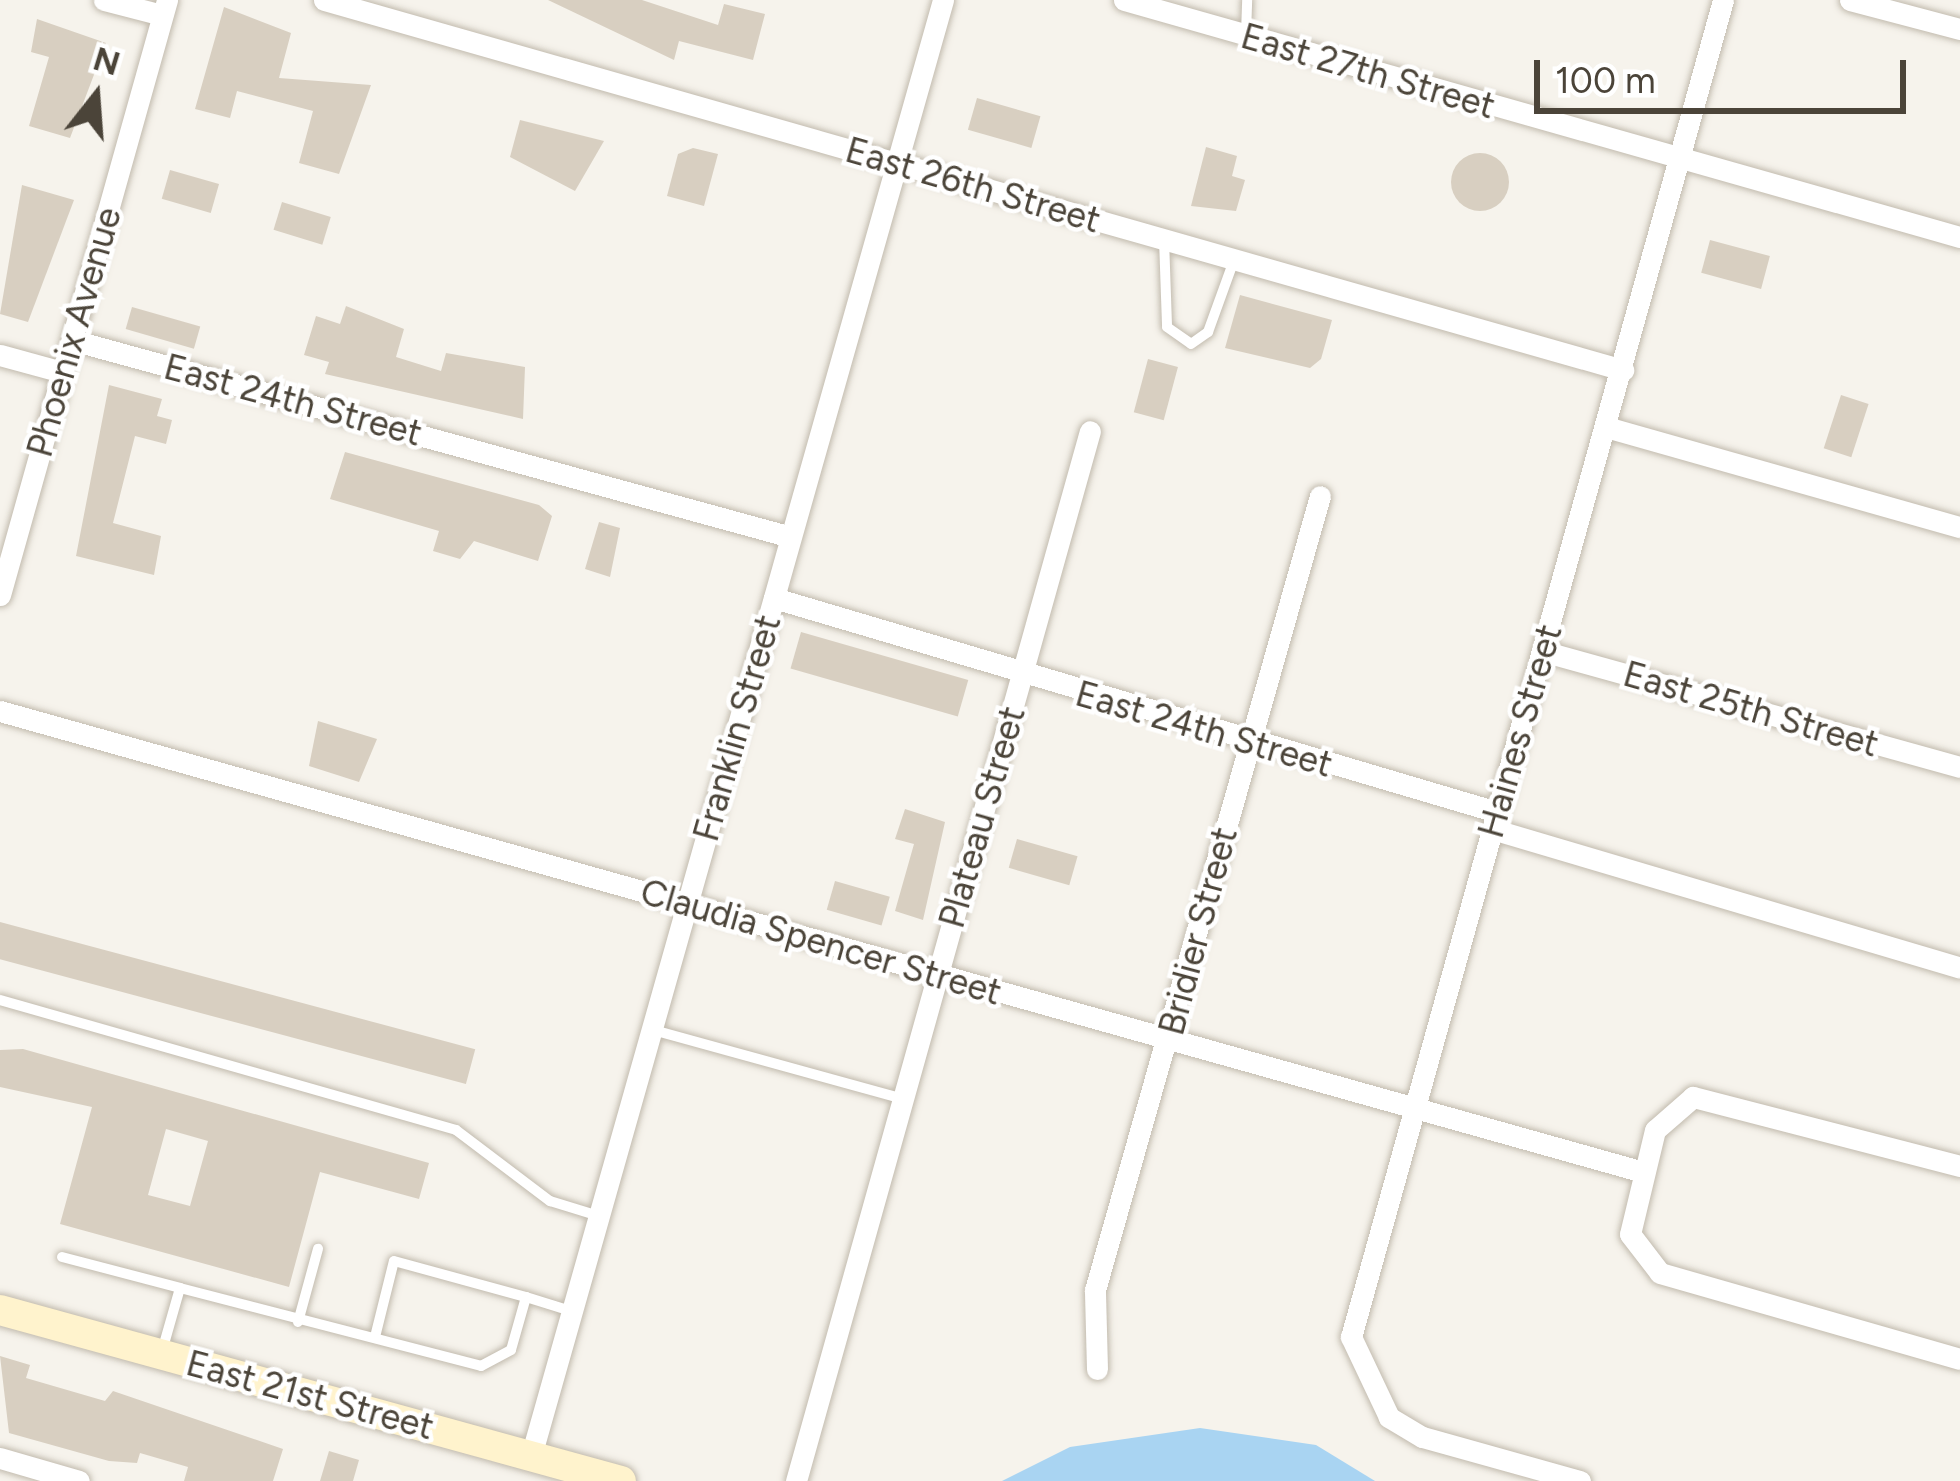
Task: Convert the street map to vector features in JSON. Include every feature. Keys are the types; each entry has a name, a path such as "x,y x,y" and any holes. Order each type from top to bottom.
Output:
{"street":[{"path":"104,0 164,8"},
{"name":"East 26th Street","path":"324,0 1623,370"},
{"name":"Franklin Street","path":"531,1456 944,0"},
{"name":"Haines Street","path":"1580,1481 1422,1437 1370,1394 1351,1336 1723,0"},
{"path":"1850,0 1960,29"},
{"name":"East 27th Street","path":"1133,1 1245,37 1960,237"},
{"name":"Phoenix Avenue","path":"0,596 164,8"},
{"name":"East 24th Street","path":"72,340 791,537"},
{"path":"0,355 62,372"},
{"path":"1606,427 1960,527"},
{"name":"Plateau Street","path":"796,1481 1090,431"},
{"name":"Bridier Street","path":"1096,1369 1095,1290 1321,496"},
{"name":"East 24th Street","path":"775,598 1021,678 1250,742 1960,968"},
{"name":"East 25th Street","path":"1542,651 1960,767"},
{"name":"Claudia Spencer Street","path":"0,711 1643,1172"},
{"path":"1960,1166 1713,1097 1664,1115 1643,1172 1630,1234 1660,1274 1960,1359"},
{"name":"East 21st Street","path":"0,1310 531,1456 586,1476 621,1481"},
{"path":"0,1458 79,1481"}],"lane":[{"path":"1245,37 1246,0"},
{"path":"1164,239 1167,327 1191,344 1208,332 1234,260"},
{"path":"0,1000 456,1130 550,1201 598,1216"},
{"path":"650,1029 902,1099"},
{"path":"298,1322 318,1249"},
{"path":"62,1257 298,1322 500,1364 526,1297"},
{"path":"375,1337 394,1261 572,1312"},
{"path":"161,1354 180,1288"}],"water":[{"path":"1200,1428 1316,1445 1375,1481 1002,1481 1070,1447"}],"building":[{"path":"548,0 642,0 718,25 724,4 765,14 753,60 679,41 674,60"},
{"path":"224,7 291,33 279,78 371,85 339,174 299,163 313,111 237,91 230,118 195,109"},
{"path":"37,19 106,43 70,138 29,126 49,57 31,52"},
{"path":"977,98 1040,116 1031,148 968,130"},
{"path":"520,120 604,141 575,191 510,157"},
{"path":"1206,147 1237,156 1232,176 1245,180 1236,211 1191,206"},
{"path":"693,148 718,154 704,206 667,196 678,154"},
{"path":"1480,153 1501,161 1509,182 1501,203 1480,211 1459,203 1451,182 1459,161"},
{"path":"170,170 219,184 211,213 162,199"},
{"path":"22,185 74,200 28,322 0,314"},
{"path":"282,202 331,217 322,245 274,230"},
{"path":"1710,240 1770,256 1761,289 1701,273"},
{"path":"1240,295 1332,320 1321,359 1310,368 1225,348"},
{"path":"346,306 404,329 396,357 441,371 446,353 525,367 523,419 325,374 329,362 304,355 316,316 340,324"},
{"path":"132,307 200,327 194,349 126,329"},
{"path":"1148,359 1178,367 1164,420 1134,412"},
{"path":"109,385 162,399 157,416 172,420 166,444 135,436 113,523 161,536 154,575 76,556"},
{"path":"1841,395 1869,404 1851,457 1824,448"},
{"path":"345,452 539,505 552,516 538,561 474,541 460,559 433,551 439,531 330,499"},
{"path":"599,522 620,528 610,577 585,569"},
{"path":"801,632 968,680 958,716 791,669"},
{"path":"318,721 377,739 359,782 309,766"},
{"path":"905,809 945,822 923,920 895,911 914,844 895,839"},
{"path":"1017,839 1078,856 1069,885 1009,868"},
{"path":"835,881 890,897 882,926 827,910"},
{"path":"0,922 475,1049 466,1084 0,959"},
{"path":"23,1049 429,1163 419,1199 320,1172 289,1287 60,1224 92,1107 0,1087 0,1050","holes":["166,1129 208,1141 190,1206 148,1195"]},
{"path":"0,1356 30,1365 26,1378 105,1401 113,1391 283,1449 273,1481 184,1481 188,1467 140,1453 137,1463 109,1461 9,1433"},
{"path":"329,1451 359,1460 353,1481 320,1481"}]}
